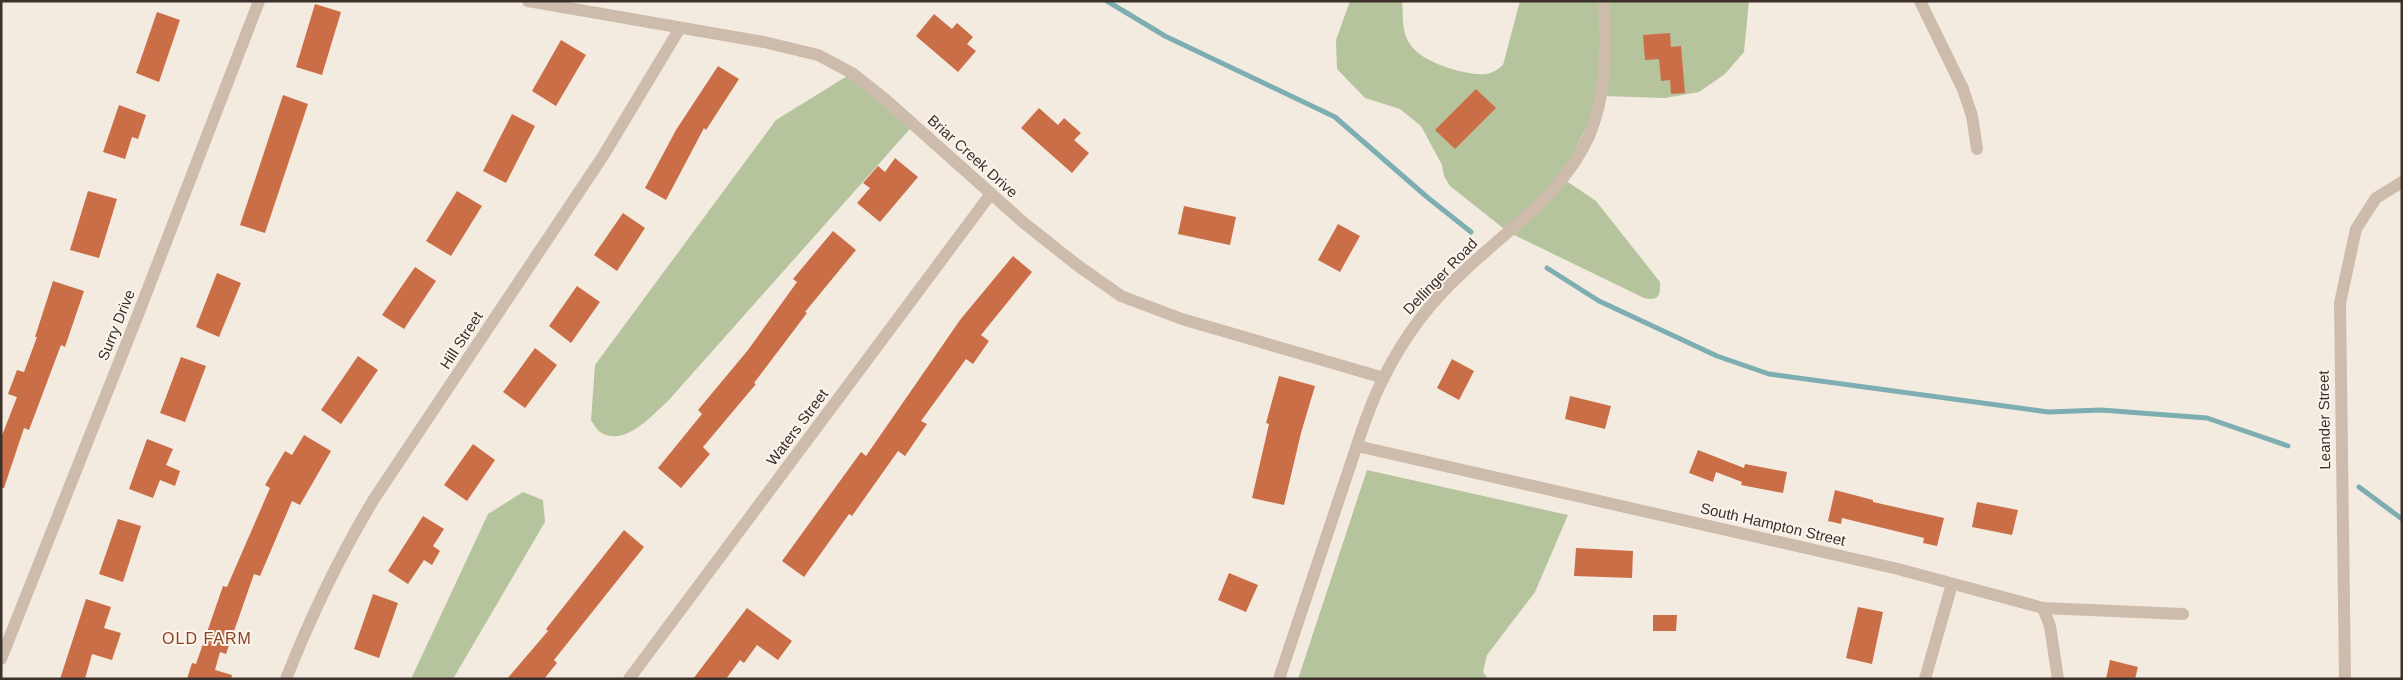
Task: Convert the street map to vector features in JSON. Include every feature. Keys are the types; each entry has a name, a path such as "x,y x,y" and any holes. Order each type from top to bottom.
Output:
{"street":[{"name":"Surry Drive","path":"1,659 139,312 259,1"},
{"name":"Briar Creek Drive","path":"528,1 764,42 818,55 852,73 886,100 926,134 990,195 1077,265 1121,296 1182,318 1384,378"},
{"name":"Dellinger Road","path":"1279,679 1357,446 1384,378 1424,313 1463,272 1527,215 1571,168 1590,136 1601,96 1604,55 1604,1"},
{"path":"1920,1 1963,89 1972,116 1977,149"},
{"name":"Hill Street","path":"286,679 309,620 347,545 374,499 603,156 680,28"},
{"name":"Leander Street","path":"2345,679 2340,303 2356,229 2376,198 2402,182"},
{"name":"Waters Street","path":"629,679 990,195"},
{"name":"South Hampton Street","path":"1357,446 1820,551 2043,608 2183,614"},
{"path":"1925,679 1952,584"},
{"path":"2043,608 2050,626 2058,679"}],"green space":[{"path":"1350,1 1402,1 1406,38 1414,49 1437,64 1458,71 1486,74 1497,70 1503,65 1520,1 1749,1 1744,52 1725,74 1699,92 1665,98 1601,96 1562,178 1596,201 1660,282 1658,296 1653,299 1644,298 1508,232 1450,186 1444,176 1442,165 1421,126 1400,109 1365,98 1337,69 1336,40"},
{"path":"852,73 917,121 668,401 646,421 628,433 619,436 609,436 600,432 591,420 595,365 776,120"},
{"path":"1367,470 1568,515 1535,592 1487,655 1483,672 1488,679 1298,679"},
{"path":"523,492 543,500 545,522 453,679 411,679 488,514"}],"building":[{"path":"315,4 341,12 322,75 296,67"},
{"path":"157,12 180,20 159,82 136,73"},
{"path":"934,14 952,29 957,23 973,37 967,44 976,51 958,72 916,36"},
{"path":"1670,33 1671,47 1681,46 1685,93 1671,94 1670,80 1661,81 1659,59 1645,60 1643,35"},
{"path":"561,40 586,55 556,106 532,91"},
{"path":"718,66 739,79 706,130 704,128 666,200 645,188 676,130"},
{"path":"1476,89 1496,108 1455,149 1435,130"},
{"path":"283,95 308,104 265,233 240,225"},
{"path":"119,105 146,115 138,139 132,137 125,159 103,152"},
{"path":"1039,108 1058,125 1064,118 1081,133 1074,140 1089,153 1072,173 1021,128"},
{"path":"512,114 535,126 506,183 483,171"},
{"path":"895,158 918,177 880,222 857,203 870,188 863,183 878,166 885,172"},
{"path":"88,191 117,199 99,258 70,250"},
{"path":"457,191 482,206 451,256 426,241"},
{"path":"1184,206 1236,217 1230,245 1178,234"},
{"path":"623,213 645,228 617,271 594,255"},
{"path":"1338,224 1360,236 1340,272 1318,260"},
{"path":"833,231 856,250 805,312 807,313 754,383 756,384 703,447 710,454 681,488 658,468 702,414 698,410 748,350 797,282 793,279"},
{"path":"1013,256 1032,272 981,335 989,341 973,364 966,359 921,421 927,424 905,456 898,451 852,516 849,514 804,577 782,561 861,452 866,456 960,320"},
{"path":"415,267 436,281 404,329 382,315"},
{"path":"217,273 241,283 219,337 196,327"},
{"path":"53,281 84,291 65,347 61,345 29,430 24,428 4,488 1,488 1,438 17,397 8,394 17,370 24,372 37,337 35,337"},
{"path":"577,286 600,302 571,343 549,326"},
{"path":"535,348 557,365 525,408 503,392"},
{"path":"358,356 378,370 341,424 321,410"},
{"path":"181,357 206,366 185,422 160,413"},
{"path":"1452,359 1474,371 1459,400 1437,388"},
{"path":"1279,376 1315,386 1301,433 1284,505 1252,498 1269,424 1266,423"},
{"path":"1570,396 1611,406 1605,429 1565,419"},
{"path":"304,435 331,451 300,505 292,501 260,576 254,574 226,654 220,652 215,670 232,675 231,679 187,679 192,663 196,664 223,586 227,587 270,488 265,485 285,451 292,455"},
{"path":"147,439 173,449 166,465 180,471 175,486 160,480 153,498 129,489"},
{"path":"473,444 495,460 467,501 444,485"},
{"path":"1698,450 1744,468 1745,464 1787,472 1783,493 1741,485 1742,482 1716,472 1713,482 1689,473"},
{"path":"1835,490 1873,500 1873,502 1944,518 1937,546 1923,543 1924,538 1842,518 1841,524 1828,521"},
{"path":"1977,502 2018,510 2012,535 1972,527"},
{"path":"423,516 444,529 433,546 440,551 432,565 424,560 408,584 388,571"},
{"path":"118,519 141,526 123,582 99,574"},
{"path":"624,530 644,547 554,660 557,663 544,679 507,679 548,631 546,629"},
{"path":"1576,548 1633,551 1632,578 1574,576"},
{"path":"1229,573 1258,585 1246,612 1218,600"},
{"path":"373,594 398,603 379,658 354,649"},
{"path":"86,599 111,607 104,628 121,633 112,660 92,654 85,679 60,679"},
{"path":"1858,607 1883,612 1872,664 1846,658"},
{"path":"747,608 792,641 778,660 757,645 744,663 740,660 726,679 693,679"},
{"path":"1653,615 1677,615 1676,631 1653,631"},
{"path":"2110,660 2138,667 2135,679 2106,679"}],"waterway":[{"path":"1107,1 1165,36 1335,117 1427,197 1471,232"},
{"path":"1547,268 1599,301 1717,356 1769,374 2048,412 2101,410 2207,418 2288,446"},
{"path":"2359,487 2402,519"}],"district":[{"name":"OLD FARM","path":"207,638"}]}
